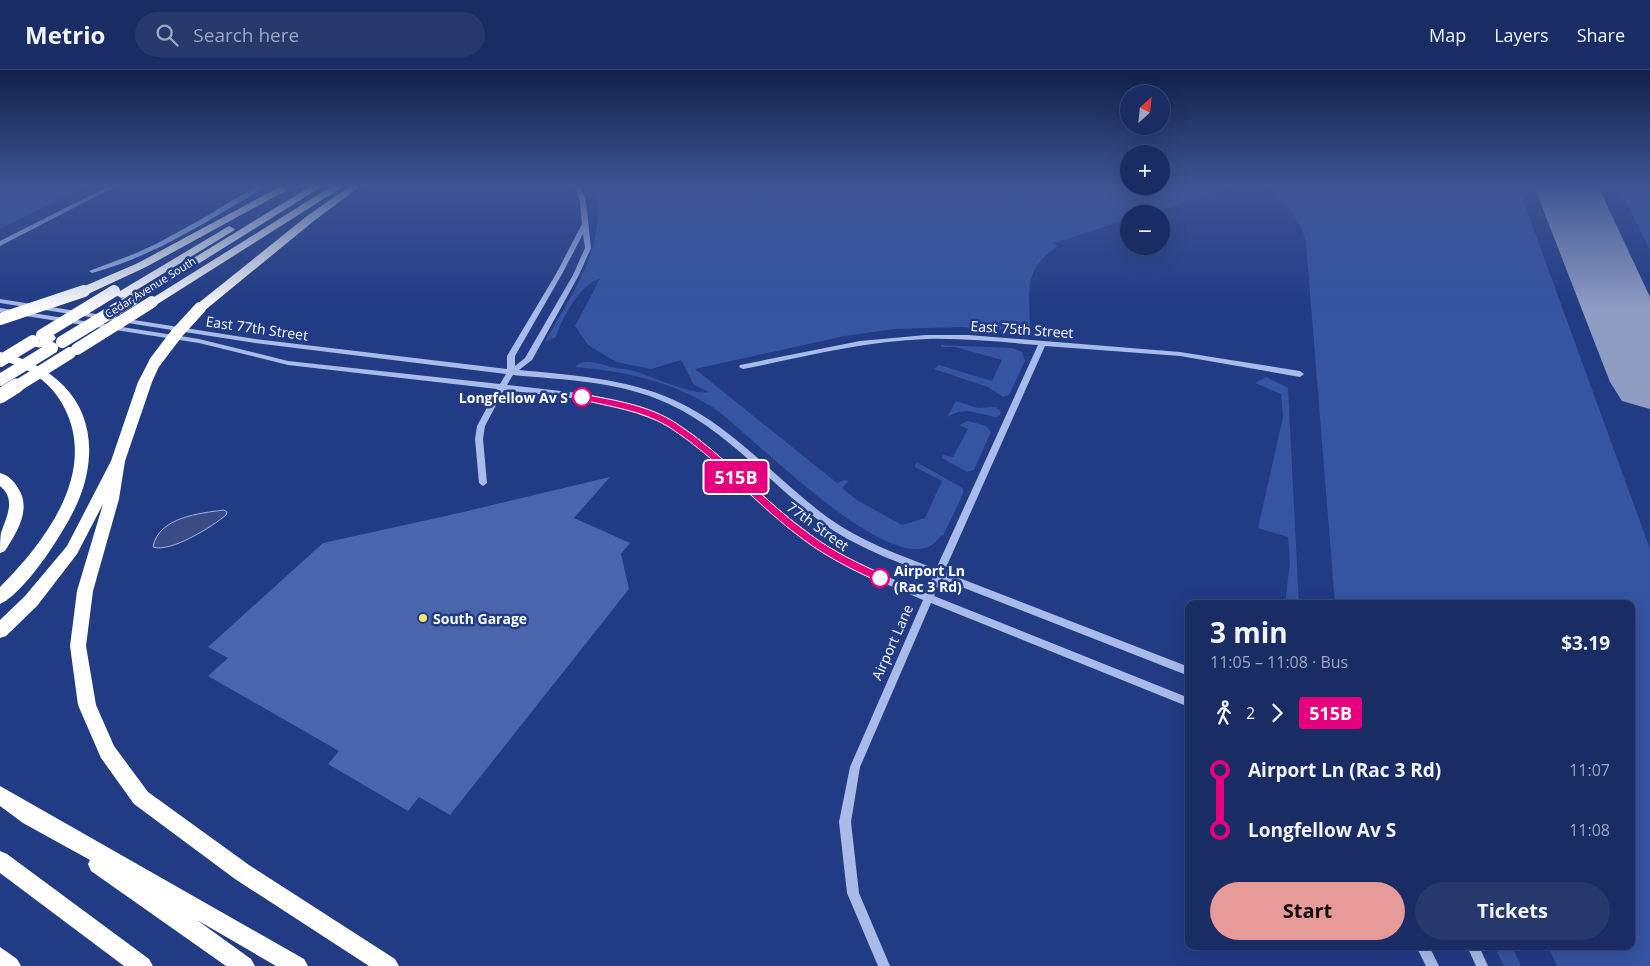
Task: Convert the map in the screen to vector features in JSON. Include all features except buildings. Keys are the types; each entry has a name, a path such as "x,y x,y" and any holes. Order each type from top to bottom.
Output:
{"highway":[{"path":"0,319 84,292 142,265 209,228"},
{"path":"0,369 53,344 223,228"},
{"path":"123,295 233,228"},
{"name":"Cedar Avenue South","path":"0,380 123,295 244,228"},
{"name":"Cedar Avenue South","path":"0,396 53,344 152,302 272,228"},
{"path":"2,630 31,600 72,550 118,461 144,382 155,362 177,333 200,308 299,228"},
{"path":"0,361 53,344"},
{"path":"0,356 25,364 44,373 55,383 76,411 83,438 80,472 73,499 50,539 0,603"},
{"path":"118,461 112,499 85,591 78,646 87,705 107,752 140,798 242,872 388,966"},
{"path":"0,478 10,485 17,503 14,526 0,547"},
{"path":"0,597 18,580"},
{"path":"0,795 244,966"},
{"path":"23,811 297,966"},
{"path":"0,861 142,966"},
{"path":"112,944 123,966"},
{"path":"0,958 10,966"}],"street":[{"path":"0,238 20,228"},
{"path":"0,244 32,228"},
{"path":"92,271 120,264 186,228"},
{"path":"511,372 511,356 559,274 583,228"},
{"path":"483,483 480,432 501,387 511,372 528,360 576,275 588,248 586,228"},
{"name":"East 77th Street","path":"0,301 255,341 511,372"},
{"name":"East 77th Street","path":"0,310 199,340 288,363 501,387"},
{"name":"East 75th Street","path":"743,367 836,348 895,340 968,337 1180,354 1300,374"},
{"name":"Airport Lane","path":"884,966 853,893 845,822 855,767 928,597 1043,342"},
{"name":"77th Street","path":"511,372 616,384 672,402 714,426 810,508 840,530 885,554 1185,670"},
{"name":"77th Street","path":"501,387 608,401 632,407 659,418 685,433 789,524 821,548 855,568 1185,701"},
{"path":"1424,950 1433,966"},
{"path":"1474,950 1482,966"}],"shaded area":[{"path":"597,228 1101,228 1054,243 1058,246 1039,263 1034,271 1029,291 1030,326 1027,331 962,327 895,329 845,336 695,369 837,483 844,480 849,481 842,488 857,500 902,525 925,518 942,481 915,467 915,464 918,463 963,488 963,494 943,536 941,535 922,549 895,545 862,528 790,473 730,421 712,407 696,398 680,390 646,379 611,371 575,367 583,362 592,362 634,371 694,391 709,392 694,385 681,360 651,369 616,362 588,345 575,326 600,279 586,287 579,294 562,321 556,337 545,342 576,287 593,248"},
{"path":"1301,228 1533,228 1650,549 1650,966 1557,966 1550,950 1635,950 1635,600 1335,600 1304,235"},
{"path":"1639,228 1650,228 1650,250"},
{"path":"941,345 1013,348 1022,352 1025,361 1009,395 1003,397 988,387 934,369 939,365 992,381 1002,360 955,347 941,347"},
{"path":"1266,377 1288,388 1299,600 1285,600 1290,562 1288,537 1258,528 1283,417 1281,394 1255,383"},
{"path":"956,401 978,408 996,407 1001,412 996,417 968,411 958,412 947,417"},
{"path":"968,421 986,426 991,432 974,470 967,472 942,458 943,455 953,457 968,429 959,425"},
{"path":"224,510 227,512 226,515 191,538 170,546 153,547 163,529 172,523 193,515"},
{"path":"1496,950 1514,950 1521,966 1504,966"}],"taxiway":[{"path":"1624,320 1636,343 1650,358"}],"runway":[{"path":"1584,228 1650,382"}],"bus line":[{"name":"515B","path":"582,397 626,405 672,425 706,450 806,537 855,568 880,578"}],"place":[{"name":"Longfellow Av S","path":"582,397"},
{"name":"Airport Ln (Rac 3 Rd)","path":"880,578"},
{"name":"South Garage","path":"423,618"}]}
